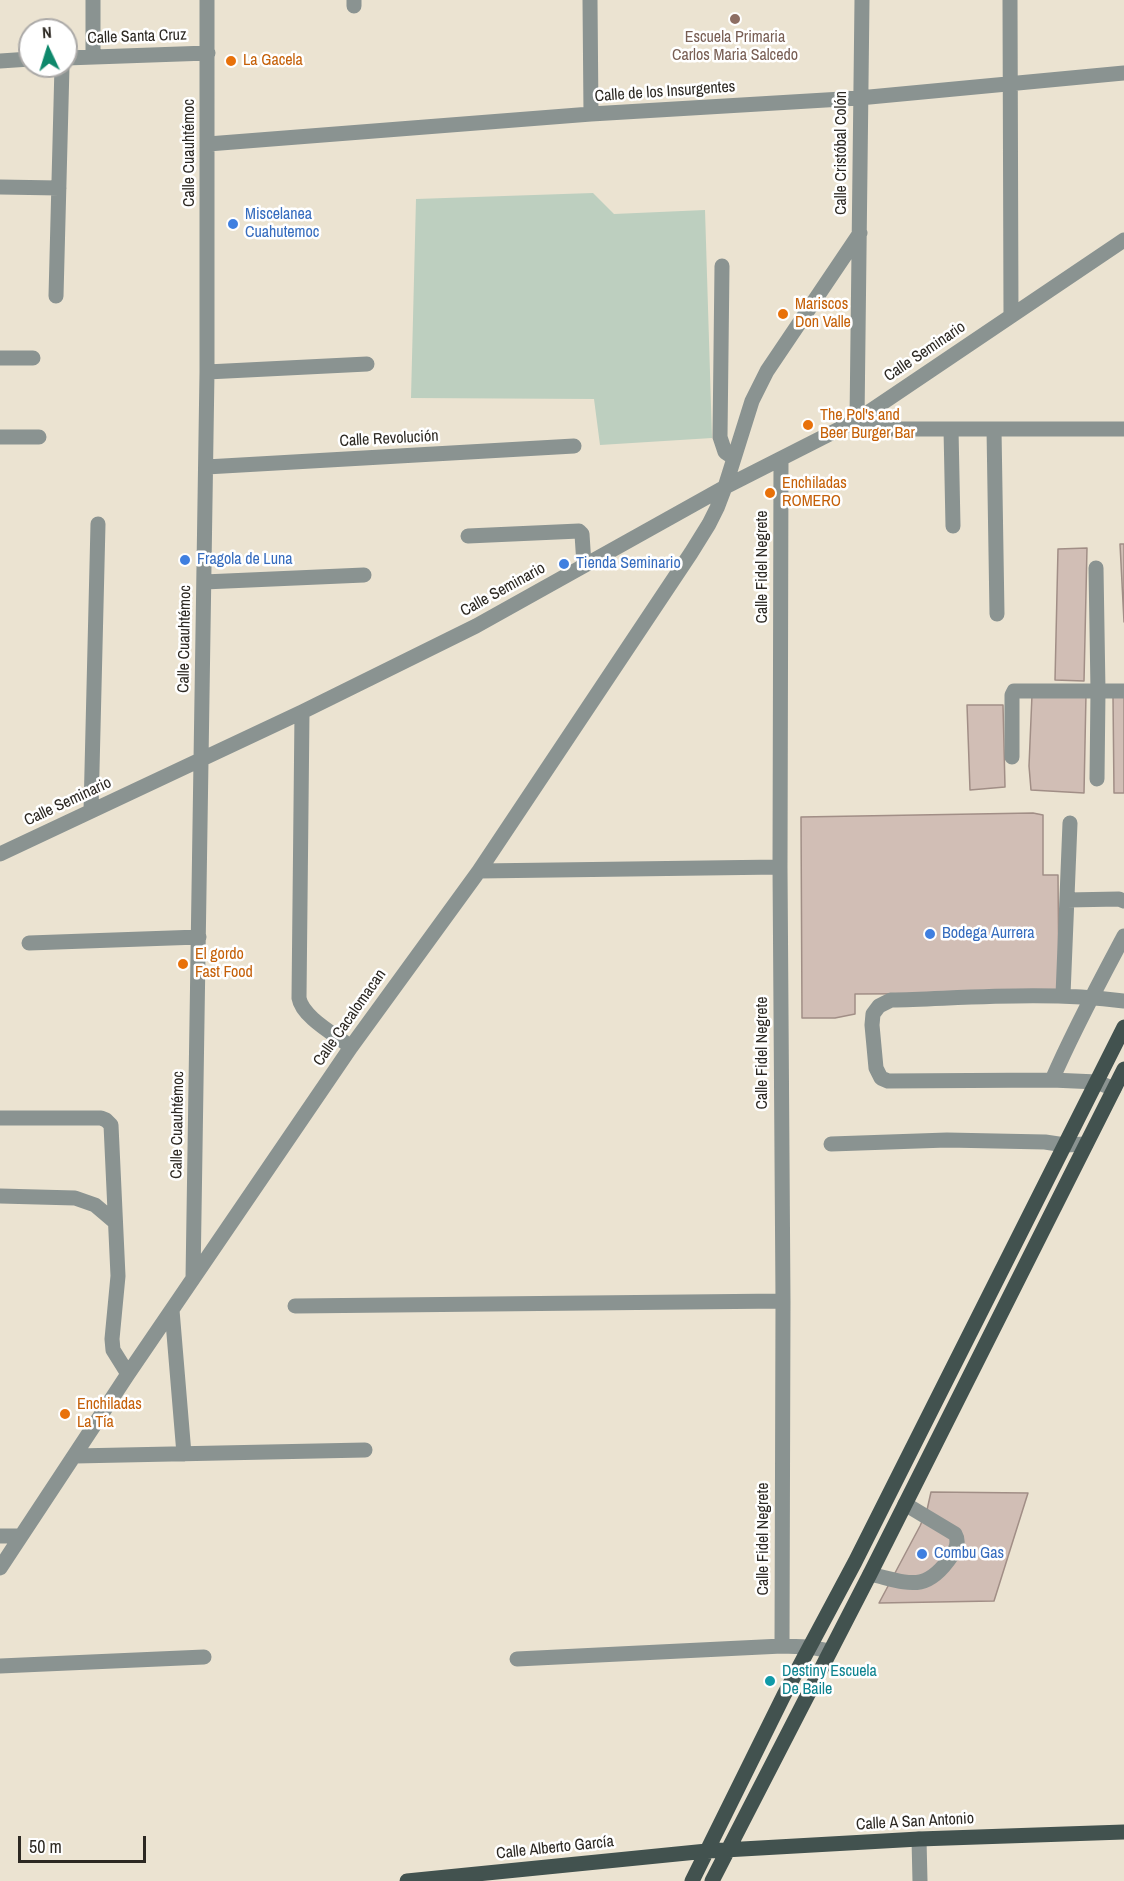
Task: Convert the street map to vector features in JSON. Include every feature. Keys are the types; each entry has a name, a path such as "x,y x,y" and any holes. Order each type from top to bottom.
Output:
{"main road":[{"path":"692,1881 784,1695 891,1490 1124,1027"},
{"path":"712,1881 870,1574 1124,1069"},
{"name":"Calle A San Antonio","path":"707,1851 920,1839 1124,1832"},
{"name":"Calle Alberto García","path":"407,1881 707,1851"}],"street":[{"path":"93,0 93,56"},
{"name":"Calle Cuauhtémoc","path":"193,1279 206,467 207,0"},
{"path":"590,0 591,114"},
{"name":"Calle Cristóbal Colón","path":"725,487 753,401 767,371 860,233 859,98 862,0"},
{"path":"1010,0 1011,316"},
{"name":"Calle Santa Cruz","path":"78,57 208,53"},
{"path":"0,60 18,59"},
{"name":"Calle de los Insurgentes","path":"208,144 591,114 859,98 1124,73"},
{"path":"56,296 62,78"},
{"path":"0,187 59,188"},
{"path":"860,233 856,420 879,428 1124,429"},
{"name":"Calle Seminario","path":"0,854 302,712 476,626 725,487 856,420 1124,240"},
{"path":"722,266 720,437 725,452 734,458"},
{"path":"0,358 33,358"},
{"path":"207,372 367,364"},
{"path":"951,429 953,526"},
{"path":"994,429 997,614"},
{"path":"0,437 39,437"},
{"name":"Calle Revolución","path":"206,467 574,446"},
{"name":"Calle Fidel Negrete","path":"781,459 782,1646"},
{"name":"Calle Cacalomacan","path":"0,1568 128,1374 351,1047 479,871 710,524 725,487"},
{"path":"91,811 98,524"},
{"path":"468,536 579,531 582,534 584,565"},
{"path":"1096,568 1098,691 1096,779"},
{"path":"204,582 364,575"},
{"path":"1012,757 1012,695 1014,691 1124,691"},
{"path":"302,712 300,1005 306,1013 351,1047"},
{"path":"1063,995 1070,823"},
{"path":"479,871 780,867"},
{"path":"1067,900 1119,899 1124,901"},
{"path":"1052,1080 1068,1042 1124,936"},
{"path":"29,943 199,937"},
{"path":"1114,1089 1097,1083 1052,1080 888,1081 881,1078 876,1068 873,1014 879,1006 891,1000 1063,995 1124,1001"},
{"path":"0,1118 101,1118 111,1125 118,1276 112,1339 113,1350 128,1374"},
{"path":"831,1144 947,1140 1086,1144"},
{"path":"0,1196 75,1198 95,1205 116,1222"},
{"path":"295,1306 783,1301"},
{"path":"172,1310 184,1454"},
{"path":"75,1456 365,1450"},
{"path":"870,1574 903,1583 927,1580 945,1567 956,1550 958,1542 955,1534 905,1504"},
{"path":"0,1536 21,1536"},
{"path":"517,1659 782,1646 810,1647 830,1651"},
{"path":"0,1666 204,1657"},
{"path":"920,1839 920,1881"}],"green space":[{"path":"593,193 614,214 705,210 712,438 600,445 594,399 411,398 416,199"}],"building":[{"path":"1120,544 1124,544 1124,622"},
{"path":"1087,548 1084,681 1055,680 1058,549"},
{"path":"1086,694 1084,793 1031,790 1029,766 1032,695"},
{"path":"1113,697 1124,697 1124,793 1114,793"},
{"path":"967,705 1003,705 1005,787 970,790"},
{"name":"Bodega Aurrera","path":"1033,813 1043,815 1043,875 1058,875 1059,993 855,994 855,1014 835,1018 802,1018 801,817"},
{"path":"931,1492 1028,1493 994,1601 879,1603 920,1526"}],"place":[{"name":"Escuela Primaria Carlos Maria Salcedo","path":"735,19"},
{"name":"La Gacela","path":"231,61"},
{"name":"Miscelanea Cuahutemoc","path":"233,224"},
{"name":"Mariscos Don Valle","path":"783,314"},
{"name":"The Pol's and Beer Burger Bar","path":"808,425"},
{"name":"Enchiladas ROMERO","path":"770,493"},
{"name":"Fragola de Luna","path":"185,560"},
{"name":"Tienda Seminario","path":"564,564"},
{"name":"Bodega Aurrera","path":"930,934"},
{"name":"El gordo Fast Food","path":"183,964"},
{"name":"Enchiladas La Tía","path":"65,1414"},
{"name":"Combu Gas","path":"922,1554"},
{"name":"Destiny Escuela De Baile","path":"770,1681"}]}
